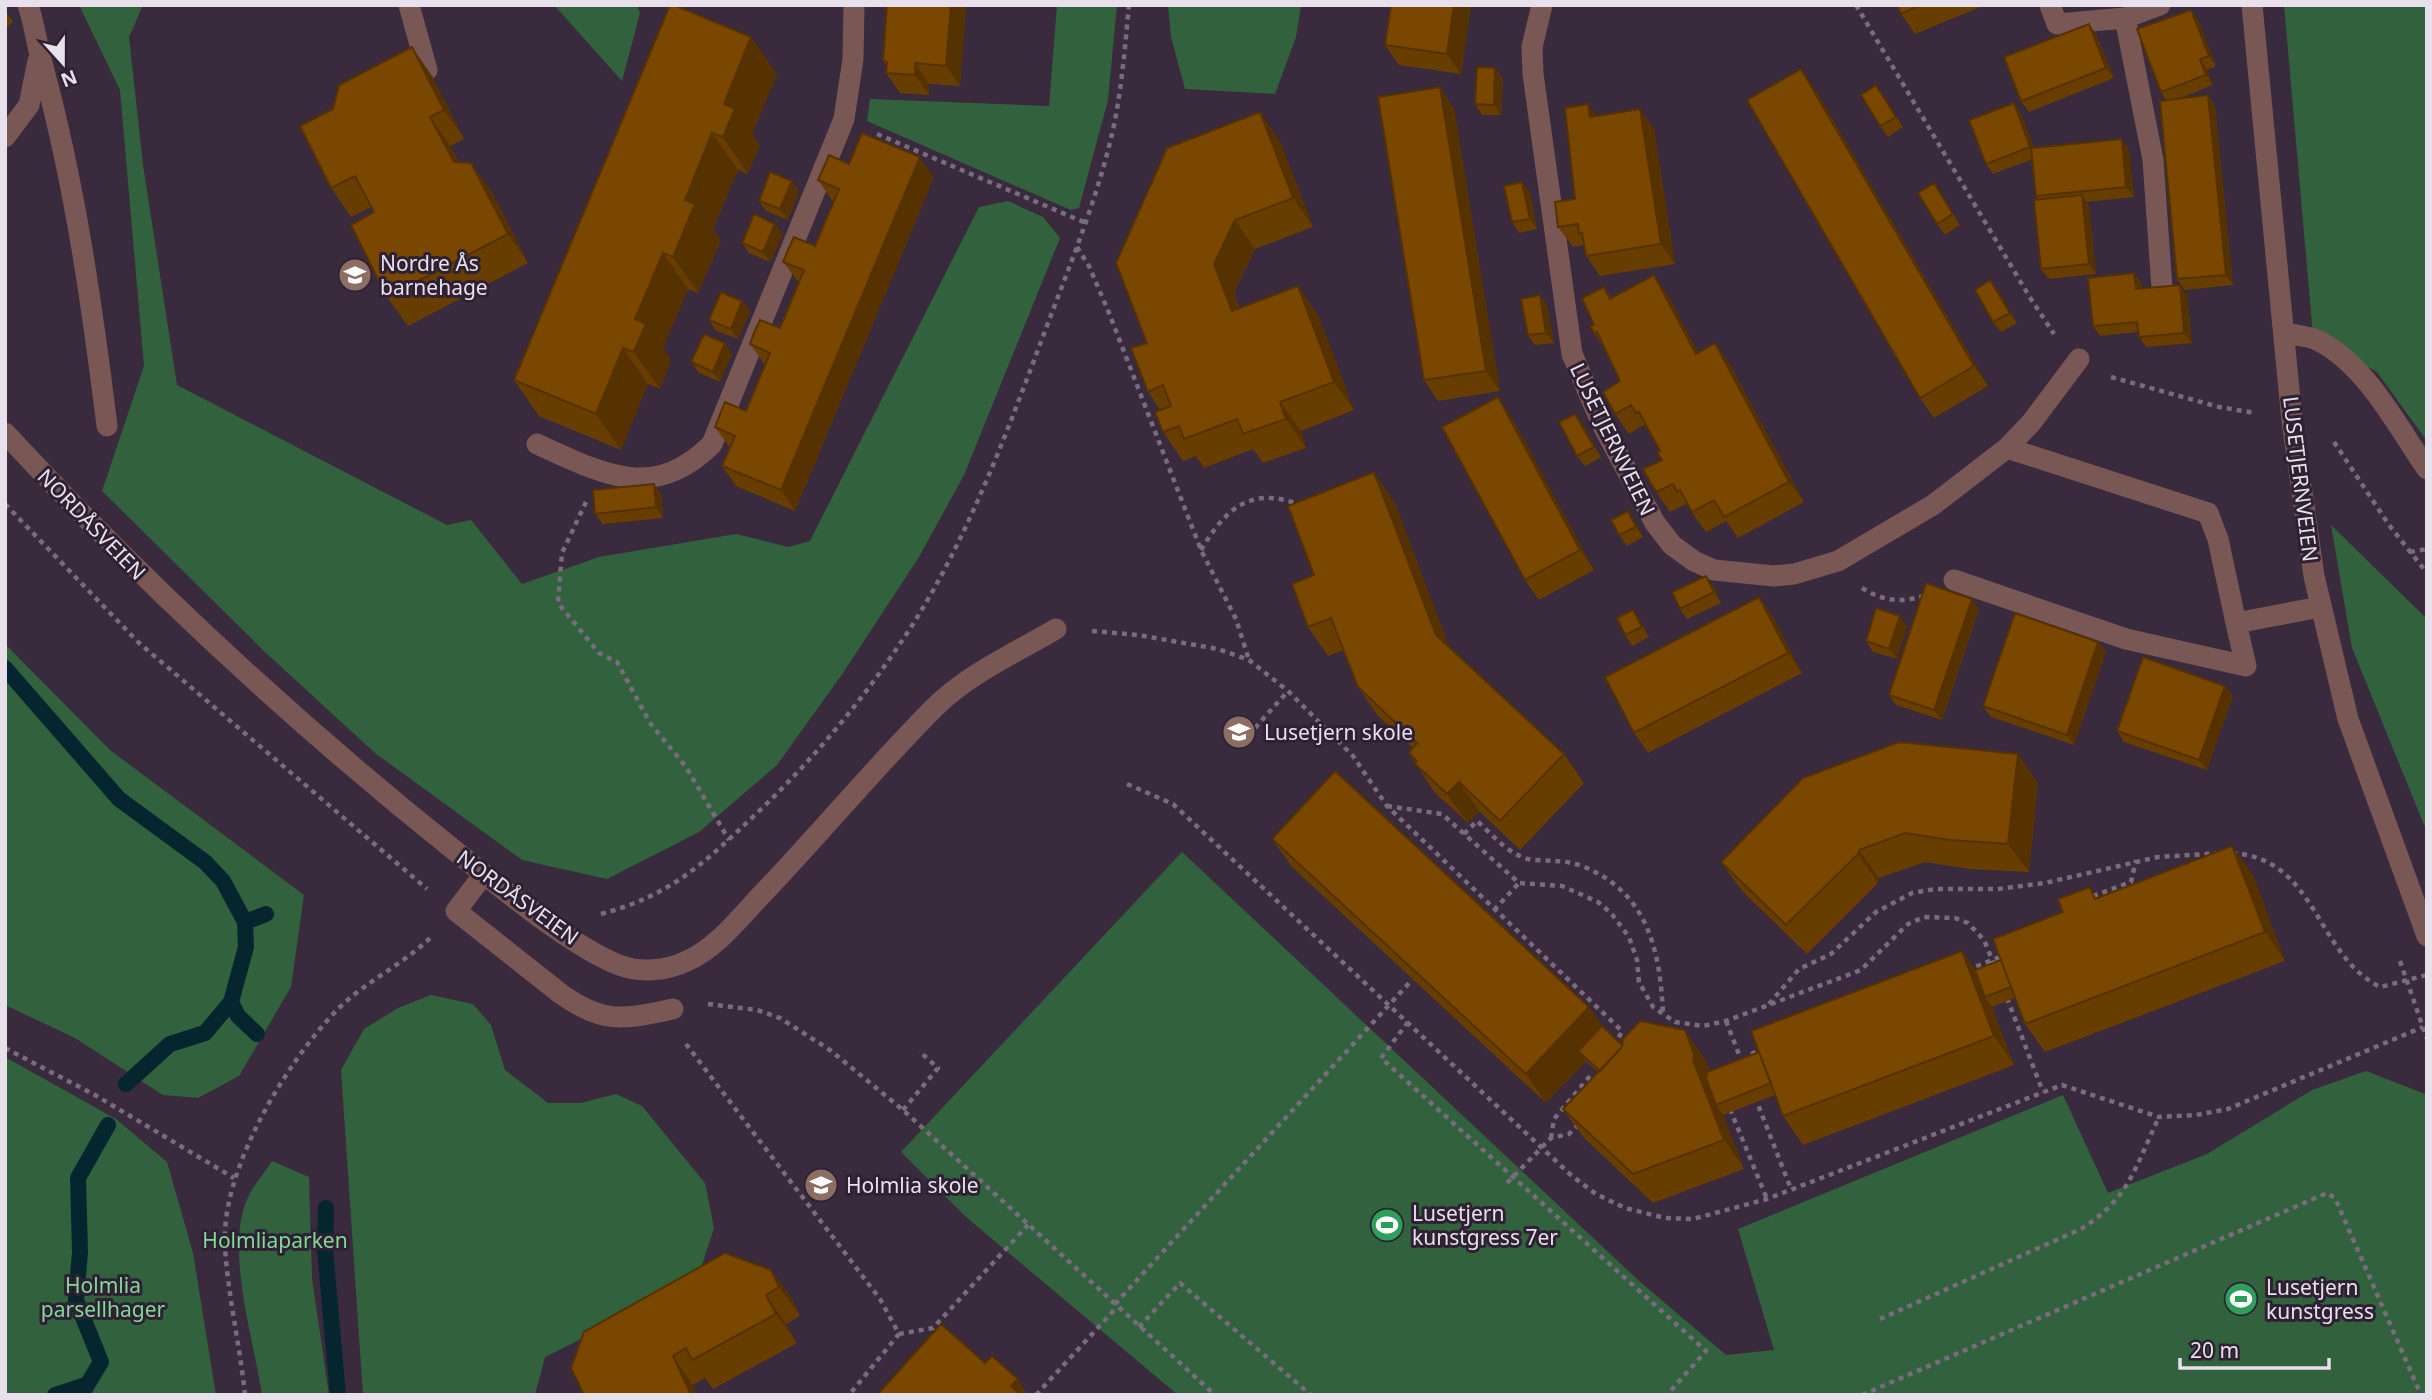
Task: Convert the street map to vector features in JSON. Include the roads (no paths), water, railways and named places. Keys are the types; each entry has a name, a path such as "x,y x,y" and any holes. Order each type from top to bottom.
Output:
{"street":[{"path":"28,5 37,31 40,55 63,140 93,311 107,426"},
{"path":"409,5 427,70"},
{"path":"537,444 601,472 628,478 657,478 696,460 712,444 844,119 853,59 855,5"},
{"name":"LUSETJERNVEIEN","path":"1542,5 1532,47 1533,74 1572,355 1655,523 1672,545 1693,561 1714,570 1755,576 1794,575 1838,561 1933,505 2007,449 2031,423 2079,359"},
{"path":"2053,14 2125,18 2160,5"},
{"name":"LUSETJERNVEIEN","path":"2252,5 2300,485 2320,607 2361,762 2427,936"},
{"path":"2125,18 2153,160 2162,288"},
{"path":"5,137 29,105 40,55"},
{"path":"2285,333 2316,340 2346,361 2376,396 2427,470"},
{"name":"NORDÅSVEIEN","path":"5,433 200,633 484,874 563,932 609,960 631,969 663,969 698,956 742,915 956,688 1056,629"},
{"path":"1954,580 2126,639 2246,666 2218,539 2208,513 2007,449"},
{"path":"2236,623 2320,607"},
{"path":"484,874 456,911 561,995 597,1015 630,1019 673,1009"}],"waterway":[{"path":"5,668 119,799 205,862 223,881 245,922"},
{"path":"257,1034 238,1016 231,1002 246,947 245,922 266,914"},
{"path":"126,1084 170,1044 205,1033 231,1002"},
{"path":"81,1395 101,1362 76,1300 80,1252 78,1178 108,1125"},
{"path":"326,1208 325,1250 338,1395"},
{"path":"55,1395 85,1385"}],"place":[{"name":"Nordre Ås barnehage","path":"355,275"},
{"name":"Lusetjern skole","path":"1239,732"},
{"name":"Holmlia skole","path":"821,1185"},
{"name":"Lusetjern kunstgress 7er","path":"1387,1225"},
{"name":"Lusetjern kunstgress","path":"2241,1299"}],"park label":[{"name":"Holmliaparken","path":"275,1240"},
{"name":"Holmlia parsellhager","path":"103,1297"}]}
